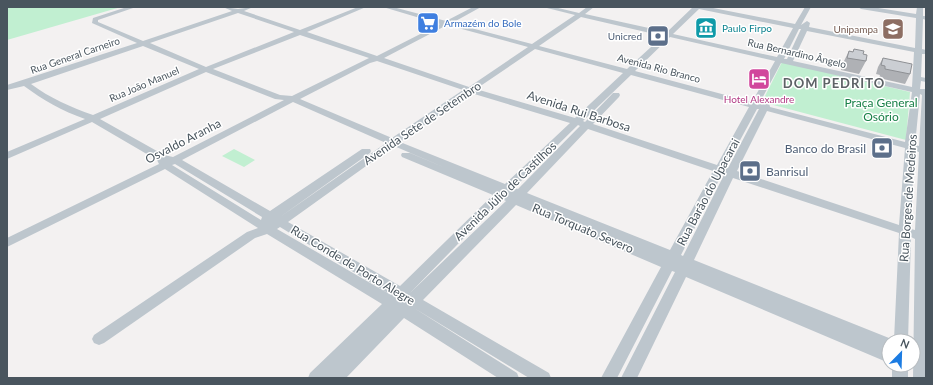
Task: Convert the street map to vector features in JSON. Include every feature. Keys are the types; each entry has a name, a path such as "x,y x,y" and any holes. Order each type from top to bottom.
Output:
{"street":[{"name":"Rua Torquato Severo","path":"133,7 95,18 94,23 138,44 285,100 385,143 517,196 763,299 881,352"},
{"name":"Rua João Manuel","path":"346,13 355,7"},
{"name":"Rua João Manuel","path":"7,156 205,70 364,7"},
{"name":"Avenida Rio Branco","path":"386,7 445,21 925,149"},
{"name":"Avenida Rio Branco","path":"396,7 407,11"},
{"name":"Osvaldo Aranha","path":"7,243 470,7"},
{"name":"Osvaldo Aranha","path":"445,21 478,7"},
{"name":"Rua Bernardino Ângelo","path":"546,7 578,12 778,60 923,92"},
{"name":"Avenida Sete de Setembro","path":"99,339 578,12 591,7"},
{"path":"703,7 922,50"},
{"name":"Avenida Júlio de Castilhos","path":"634,71 650,61 663,44 703,7"},
{"name":"Rua Barão do Upacarai","path":"789,62 808,7"},
{"name":"Rua Barão do Upacarai","path":"630,378 653,331 700,206 715,191 760,105 778,60 815,7"},
{"path":"861,7 923,13"},
{"name":"Avenida Rui Barbosa","path":"239,8 299,32 340,43 469,87 583,122 924,235"},
{"name":"Rua General Carneiro","path":"7,88 239,8"},
{"name":"Rua Borges de Medeiros","path":"901,333 906,203 910,145 923,92 921,79 923,13"},
{"name":"Avenida Júlio de Castilhos","path":"316,378 402,302 517,196 583,122 634,71 642,59 663,44"},
{"path":"642,59 650,61"},
{"name":"Rua Conde de Porto Alegre","path":"25,83 44,97 72,112 92,118 270,223 337,256 487,363 511,378"},
{"name":"Rua Borges de Medeiros","path":"920,104 925,149 922,208 924,235 921,333"},
{"name":"Avenida Júlio de Castilhos","path":"335,378 402,302 504,191 583,122"},
{"path":"909,163 923,167"},
{"name":"Rua Barão do Upacarai","path":"609,378 638,324 712,211 715,191"},
{"path":"906,203 922,208"},
{"path":"700,206 712,211"},
{"name":"Rua Conde de Porto Alegre","path":"270,223 325,264 497,350 543,378"},
{"path":"325,264 337,256"},
{"name":"Rua Torquato Severo","path":"763,299 881,342"},
{"path":"638,324 653,331"},
{"path":"487,363 497,350"}],"green space":[{"path":"7,7 121,7 7,40"},
{"name":"Praça General Osório","path":"782,62 910,92 906,140 762,102"},
{"path":"234,149 255,160 244,167 222,156"}],"building":[{"path":"854,49 864,51 863,54 867,55 866,61 847,58 849,51 853,52"},
{"path":"883,58 912,64 910,74 885,69 885,66 881,65"}],"place":[{"name":"Armazém do Bole","path":"428,23"},
{"name":"Paulo Firpo","path":"706,28"},
{"name":"Unipampa","path":"893,29"},
{"name":"Unicred","path":"658,36"},
{"name":"Hotel Alexandre","path":"759,79"},
{"name":"Banco do Brasil","path":"882,148"},
{"name":"Banrisul","path":"750,171"}],"district":[{"name":"DOM PEDRITO","path":"834,83"}]}
